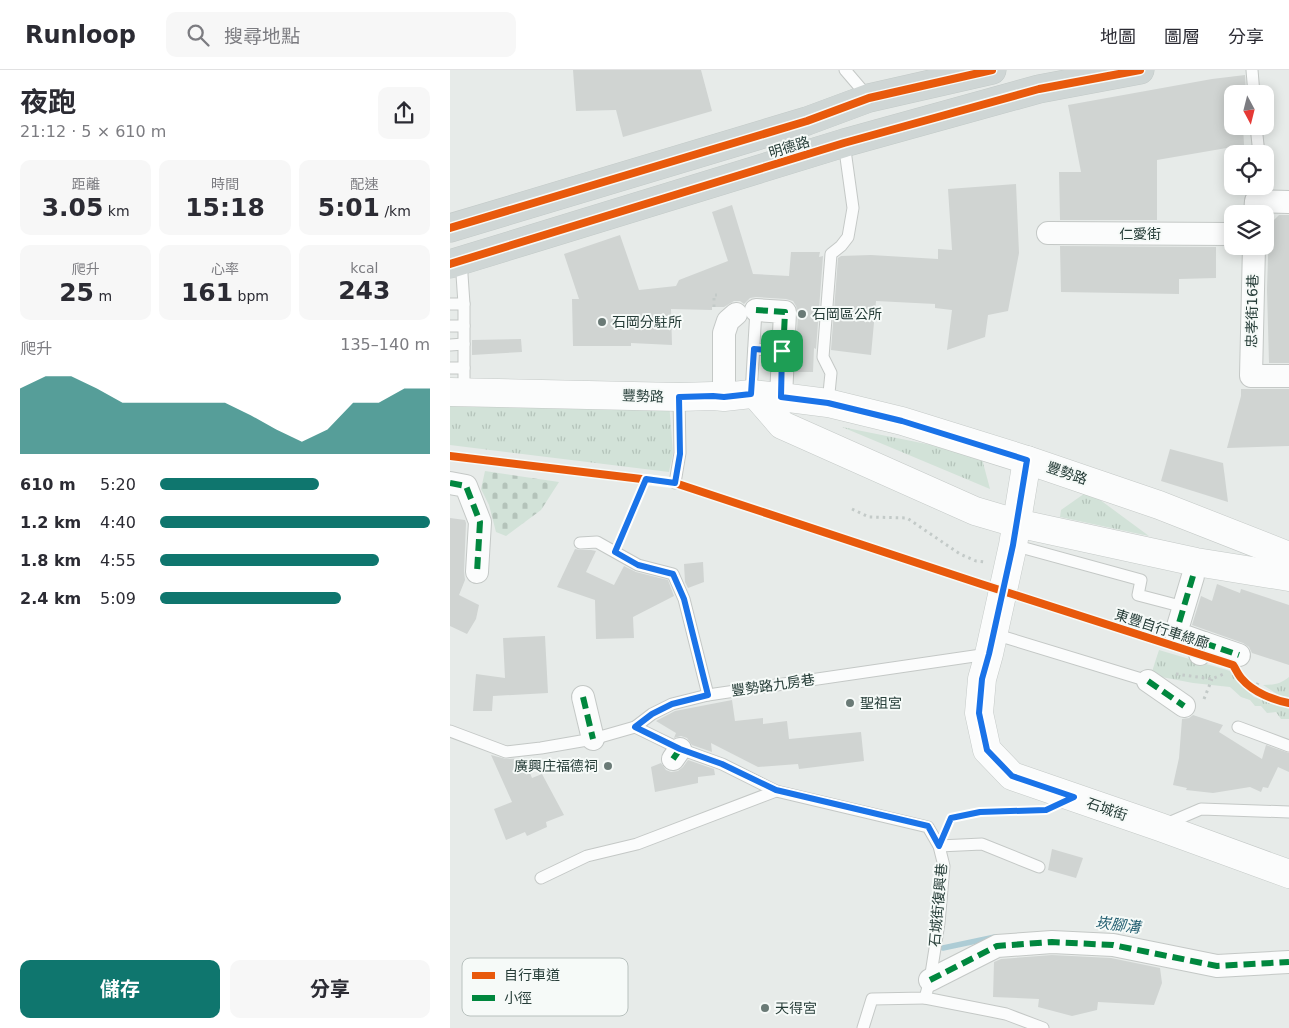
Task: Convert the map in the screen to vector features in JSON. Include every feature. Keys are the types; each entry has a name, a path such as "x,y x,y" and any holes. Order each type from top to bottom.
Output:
{"main road":[{"name":"明德路","path":"450,228 807,121 869,98 992,70"},
{"name":"明德路","path":"456,262 844,143 1039,89 1140,70"}],"street":[{"path":"1258,200 1289,202"},
{"name":"仁愛街","path":"1048,234 1224,234"},
{"name":"忠孝街16巷","path":"1254,255 1251,376 1289,376"},
{"path":"724,397 724,333 728,320 746,312 785,312 782,351 762,396 782,425 975,511 1012,545 1196,562 1289,577"},
{"name":"豐勢路","path":"459,384 679,397 762,396 828,403 902,421 1027,460 1159,505 1289,556"},
{"name":"石城街","path":"1027,460 1012,545 982,679 979,713 987,750 1012,776 1289,874"},
{"path":"450,483 466,486 480,522 477,572"},
{"path":"1193,576 1189,602 1176,633 1202,649 1233,664"},
{"path":"1148,681 1192,706"},
{"path":"583,697 593,739"},
{"path":"927,989 997,946 1052,942 1112,945 1217,966 1289,962"}],"lane":[{"path":"845,70 869,98"},
{"path":"1252,70 1253,85"},
{"path":"828,403 831,373 823,357 831,254 848,237 853,208 844,143"},
{"path":"456,262 464,304 464,347 459,384"},
{"path":"450,304 464,304"},
{"path":"746,312 762,396"},
{"path":"450,320 464,323"},
{"path":"450,326 464,323"},
{"path":"450,345 464,347"},
{"path":"450,350 464,347"},
{"path":"754,349 782,351"},
{"path":"450,368 459,384"},
{"path":"675,483 680,454 679,397"},
{"path":"580,543 597,542 638,565 673,574 684,599 708,695"},
{"path":"1012,545 1141,580 1138,595 1189,602"},
{"path":"991,644 1148,681"},
{"name":"豐勢路九房巷","path":"450,731 506,752 541,748 593,739 635,727 652,714 672,704 708,695 991,644"},
{"name":"石城街復興巷","path":"635,727 676,754 722,764 776,790 928,826 939,846 944,866 939,923 927,989"},
{"path":"1238,727 1289,746"},
{"path":"541,878 587,856 637,844 776,790"},
{"path":"1160,827 1201,809 1289,812"},
{"path":"939,846 982,844 1039,867"},
{"path":"863,1028 872,999 927,989 1043,1028"}],"path":[{"path":"637,478 675,483"},
{"path":"615,552 646,479"},
{"path":"852,509 869,517 908,518 960,554 976,561 1012,545"},
{"path":"1192,706 1212,679 1233,664"},
{"path":"1148,681 1155,680 1166,673 1212,679"},
{"path":"939,846 951,818 980,812 1037,810"}],"green space":[{"path":"450,400 669,402 673,453 669,472 450,445"},
{"path":"842,427 981,455 990,489"},
{"path":"485,471 559,482 541,510 506,536 496,532 489,505 481,489"},
{"path":"1088,491 1149,536 1060,517 1061,510"},
{"path":"1159,650 1230,671 1239,683 1254,697 1289,708 1289,719 1281,719 1276,712 1267,713 1261,706 1255,706 1250,700 1241,697 1230,687 1193,683 1151,675"},
{"path":"1289,677 1289,697 1280,696 1263,685 1277,684"}],"building":[{"path":"573,70 701,70 712,111 623,137 616,110 576,111"},
{"path":"1245,75 1246,85 1224,85 1224,135 1243,135 1244,145 1224,145 1224,148 1157,160 1157,220 1060,220 1059,172 1081,172 1068,105 1212,79"},
{"path":"1016,184 1019,253 1008,311 988,315 985,337 947,350 952,310 935,308 935,304 876,301 871,355 831,350 838,258 841,256 871,255 938,259 938,249 952,250 948,189"},
{"path":"732,205 753,274 789,276 791,252 820,252 819,257 823,256 813,372 795,372 798,312 793,301 786,299 756,297 750,298 744,304 740,301 734,301 724,307 712,307 712,310 671,309 672,345 631,343 631,346 573,346 572,299 579,299 564,254 620,235 639,290 676,286 679,280 728,261 712,212"},
{"path":"1279,215 1289,215 1289,363 1269,363 1268,255 1274,255 1274,220"},
{"path":"1060,246 1216,247 1216,278 1179,279 1179,294 1061,292"},
{"path":"521,339 522,352 472,355 472,340"},
{"path":"1241,389 1289,389 1289,446 1227,448 1241,396"},
{"path":"1170,449 1223,463 1228,502 1161,481"},
{"path":"450,518 465,520 466,523 465,580 459,595 479,605 476,619 467,634 450,626"},
{"path":"575,549 596,551 586,572 614,585 624,566 636,572 668,580 674,596 633,617 634,638 596,639 595,600 557,587"},
{"path":"703,562 704,582 688,588 685,582 684,564"},
{"path":"1217,584 1240,593 1241,589 1289,605 1289,665 1252,653 1249,647 1243,643 1192,625 1201,596 1212,601"},
{"path":"545,636 548,693 493,696 492,711 473,711 476,674 505,678 503,638"},
{"path":"732,700 735,721 763,718 763,724 787,721 789,739 861,732 864,761 799,769 798,764 758,767 711,743 712,752 692,745 687,738 681,736 674,738 676,733 656,721 675,711"},
{"path":"1193,715 1223,725 1219,732 1262,759 1266,745 1289,753 1289,772 1278,767 1268,788 1263,787 1261,792 1250,787 1213,793 1186,790 1187,788 1173,785 1179,758 1182,719"},
{"path":"491,755 506,759 524,758 532,778 542,774 564,815 546,822 547,827 527,836 525,832 506,840 494,809 512,802"},
{"path":"688,760 714,769 715,775 698,777 698,783 655,792 651,767 661,763 666,770 671,772 678,771"},
{"path":"1052,849 1083,858 1076,878 1048,870"},
{"path":"1052,955 1111,958 1160,968 1162,983 1154,1005 1098,1002 1097,1010 1072,1016 1038,1007 1039,999 993,997 994,962 1001,959"}],"waterway":[{"name":"崁腳溝","path":"943,948 995,937"}],"marked path":[{"path":"756,310 785,312 781,397"},
{"path":"450,483 466,486 480,522 477,572"},
{"path":"1193,576 1176,633 1204,643 1200,654"},
{"path":"1204,643 1239,655"},
{"path":"1148,681 1184,706"},
{"path":"583,697 593,739"},
{"path":"673,759 680,749"},
{"path":"930,980 997,946 1052,942 1113,945 1217,966 1289,962"}],"cycle path":[{"path":"450,228 807,121 869,98 992,70"},
{"path":"450,264 844,143 1039,89 1140,70"},
{"name":"東豐自行車綠廊","path":"450,456 675,483 1233,665 1247,684 1257,692 1289,703"}],"place":[{"name":"石岡區公所","path":"802,314"},
{"name":"石岡分駐所","path":"602,322"},
{"name":"聖祖宮","path":"850,703"},
{"name":"廣興庄福德祠","path":"608,766"},
{"name":"天得宮","path":"765,1008"}],"route":[{"path":"754,349 782,351 781,397 828,403 902,421 1027,460 1013,545 982,679 979,713 987,750 1012,776 1074,797 1046,810 980,812 951,818 939,846 928,826 776,790 722,764 680,749 635,727 652,714 672,704 708,695 684,599 673,574 638,565 615,552 646,479 675,483 680,454 679,397 724,397 751,394 754,349"}]}
